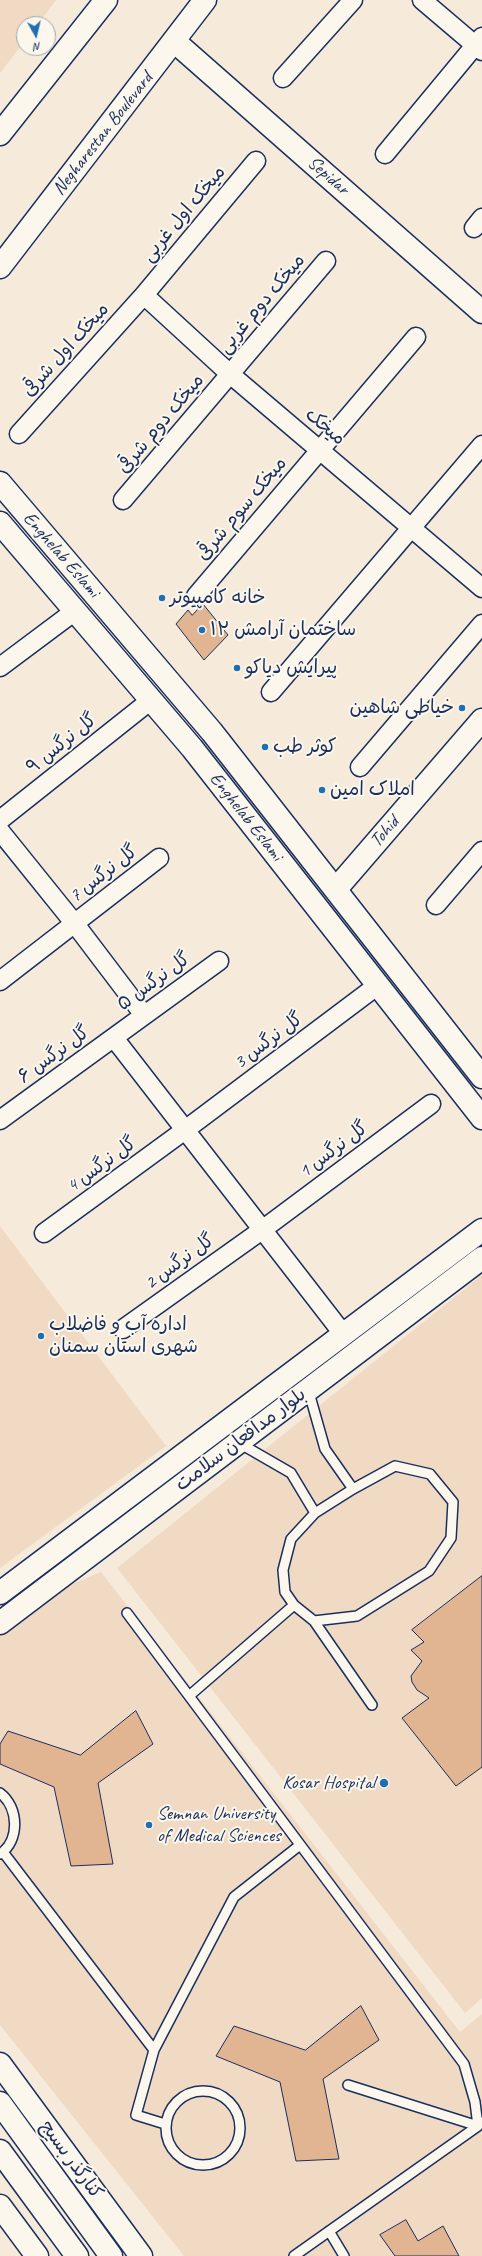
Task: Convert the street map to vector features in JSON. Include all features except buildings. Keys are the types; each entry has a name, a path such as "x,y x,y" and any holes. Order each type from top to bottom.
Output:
{"main road":[{"path":"0,134 106,0"},
{"name":"Negharestan Boulevard","path":"0,267 205,0"},
{"name":"Sepidar","path":"174,41 482,312"},
{"name":"Enghelab Eslami","path":"0,483 212,732 482,1077"},
{"name":"Enghelab Eslami","path":"0,523 192,748 482,1118"},
{"name":"Tohid","path":"336,889 482,720"},
{"path":"192,748 212,732"},
{"path":"423,1042 442,1024"},
{"name":"بلوار مدافعان سلامت","path":"0,1593 482,1230"},
{"name":"بلوار مدافعان سلامت","path":"0,1623 482,1258"},
{"path":"160,1473 160,1481 164,1488 173,1491"},
{"path":"122,1502 131,1504 135,1511 136,1519"},
{"name":"کنارگذر بسیج","path":"0,2064 141,2256"},
{"path":"0,2103 111,2256"},
{"path":"0,2151 77,2256"},
{"path":"21,2178 44,2162"},
{"path":"0,2206 37,2256"}],"street":[{"path":"283,78 352,0"},
{"path":"385,154 480,45 422,0"},
{"name":"میخک اول غربی","path":"144,295 256,161"},
{"name":"میخک دوم غربی","path":"230,374 326,261"},
{"name":"میخک","path":"144,295 230,374 482,588"},
{"name":"میخک اول شرقی","path":"19,434 144,295"},
{"name":"میخک سوم شرقی","path":"196,596 416,337"},
{"name":"میخک دوم شرقی","path":"123,500 230,374"},
{"path":"271,692 482,445"},
{"path":"0,667 75,611"},
{"path":"360,768 482,624"},
{"name":"گل نرگس ۹","path":"0,820 151,700"},
{"path":"0,831 75,924 144,1016"},
{"path":"436,905 482,851"},
{"name":"گل نرگس 7","path":"0,981 159,858"},
{"name":"گل نرگس ۵","path":"114,1038 219,961"},
{"name":"گل نرگس 3","path":"185,1130 378,985"},
{"path":"114,1038 344,1335"},
{"name":"گل نرگس ۶","path":"0,1120 114,1038"},
{"name":"گل نرگس 1","path":"262,1230 431,1104"},
{"name":"گل نرگس 4","path":"44,1233 185,1130"},
{"name":"گل نرگس 2","path":"123,1328 262,1230"}],"lane":[{"path":"308,1389 325,1450 353,1489"},
{"path":"238,1443 291,1473 315,1513"},
{"path":"314,1621 357,1616 429,1571 452,1538 453,1502 430,1474 395,1466 353,1489 315,1513 291,1539 283,1570 285,1592 294,1605 314,1621 372,1705"},
{"path":"189,1696 294,1605"},
{"path":"127,1613 464,2064 475,2102 478,2126"},
{"path":"0,1793 11,1806 15,1818 11,1842 1,1853 154,2050"},
{"path":"165,2124 136,2115 154,2050 234,1897 300,1845"},
{"path":"348,2085 478,2126"},
{"path":"197,2091 210,2092 222,2096 232,2104 238,2116 241,2128 239,2141 232,2152 223,2160 211,2165 200,2166 188,2163 178,2156 170,2147 166,2136 165,2124 169,2112 180,2099 197,2091"},
{"path":"294,2256 478,2126 482,2109"},
{"path":"329,2231 344,2256"}],"shaded area":[{"path":"0,0 56,0 44,16 16,16 16,52 0,73"},
{"name":"اداره آب و فاضلاب شهری استان سمنان","path":"0,1226 166,1446 0,1568"},
{"name":"Kosar Hospital","path":"482,1275 482,1998 465,2013 117,1568"},
{"name":"Semnan University of Medical Sciences","path":"101,1572 460,2032 482,2014 482,2256 184,2256 0,2025 0,1635 60,1589"}],"place":[{"name":"خانه کامپیوتر","path":"162,598"},
{"name":"ساختمان آرامش ۱۲","path":"202,630"},
{"name":"پیرایش دیاکو","path":"237,668"},
{"name":"خیاطی شاهین","path":"462,708"},
{"name":"کوثر طب","path":"265,747"},
{"name":"املاک امین","path":"322,790"},
{"name":"اداره آب و فاضلاب شهری استان سمنان","path":"41,1336"},
{"name":"Kosar Hospital","path":"384,1783"},
{"name":"Semnan University of Medical Sciences","path":"149,1825"}]}
